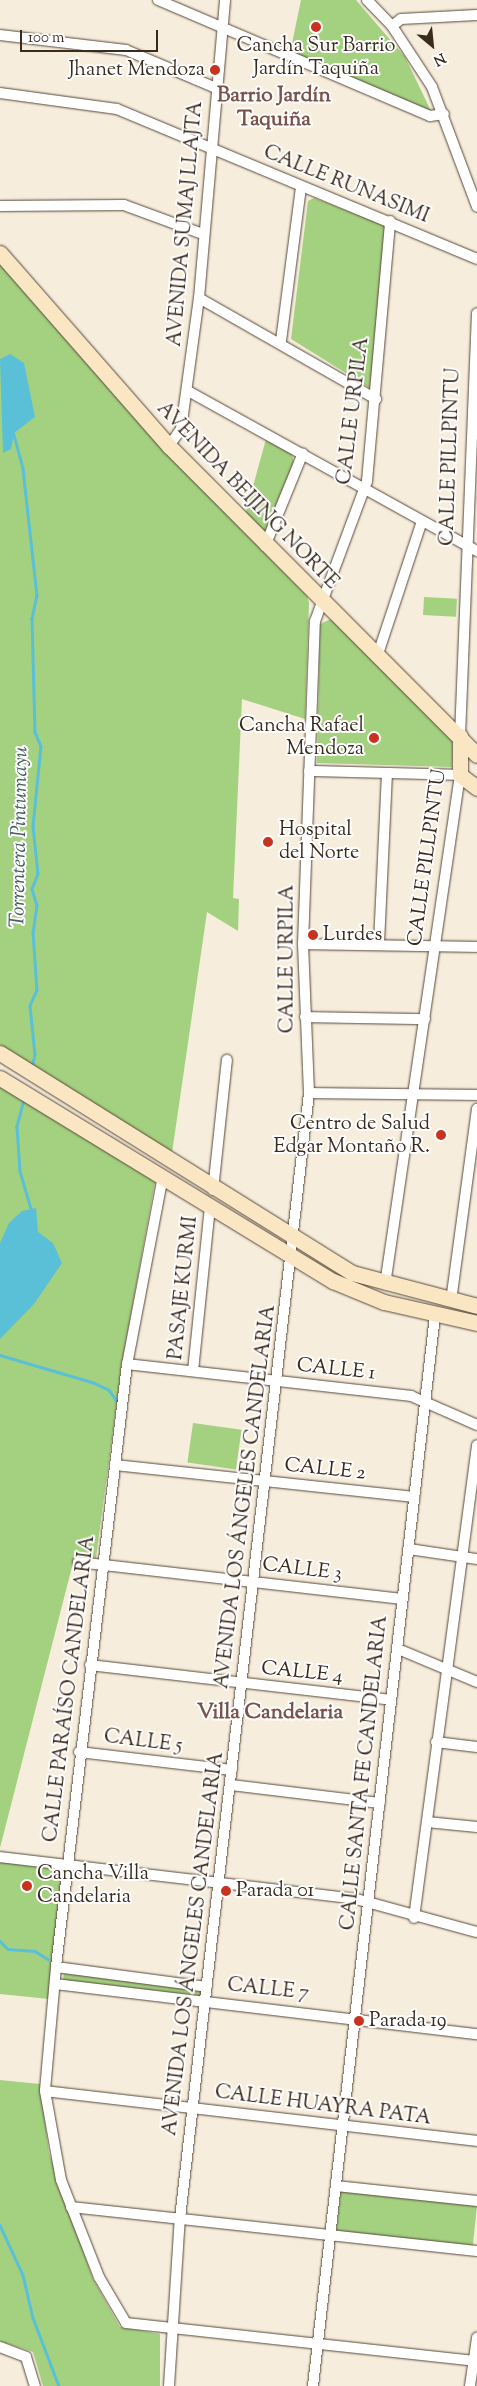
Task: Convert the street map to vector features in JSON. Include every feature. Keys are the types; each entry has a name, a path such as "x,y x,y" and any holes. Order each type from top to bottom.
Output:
{"main road":[{"name":"AVENIDA BEIJING NORTE","path":"0,253 169,446 319,601 460,736 477,755"},
{"name":"CALLE PILLPINTU","path":"460,736 460,775"},
{"path":"460,775 477,788"},
{"path":"0,1053 213,1190 365,1280 477,1306"},
{"path":"0,1078 210,1207 358,1294 435,1316 477,1323"}],"street":[{"path":"158,0 222,29 430,116 444,114"},
{"name":"AVENIDA SUMAJ LLAJTA","path":"169,446 181,429 188,391 199,298 203,234 225,0"},
{"path":"367,0 392,26 444,114 477,208"},
{"path":"392,26 401,19 477,15"},
{"path":"0,35 126,50 216,88"},
{"name":"CALLE RUNASIMI","path":"0,93 117,109 211,147 301,188 390,221 477,259"},
{"path":"281,341 301,188"},
{"path":"0,206 124,205 203,234"},
{"name":"CALLE URPILA","path":"292,1256 308,1093 303,944 309,770 319,601 364,489 376,399 390,221"},
{"path":"199,298 281,341 376,399"},
{"name":"CALLE PILLPINTU","path":"460,736 472,549 477,313"},
{"path":"188,391 303,452 364,489 472,549"},
{"path":"265,546 303,452"},
{"path":"377,657 422,522"},
{"path":"309,770 460,775"},
{"path":"379,944 387,773"},
{"name":"CALLE PILLPINTU","path":"385,1286 437,945 460,775"},
{"path":"303,944 477,947"},
{"path":"305,1018 425,1019"},
{"name":"PASAJE KURMI","path":"213,1190 227,1060"},
{"path":"308,1093 477,1095"},
{"path":"451,1301 477,1109"},
{"name":"CALLE PARAÍSO CANDELARIA","path":"162,1176 126,1364 79,1752 45,2091 54,2147 71,2207 100,2277 126,2323 171,2330"},
{"name":"PASAJE KURMI","path":"193,1371 210,1207"},
{"name":"AVENIDA LOS ÁNGELES CANDELARIA","path":"169,2386 171,2330 180,2218 292,1256"},
{"name":"CALLE SANTA FE CANDELARIA","path":"313,2386 435,1316"},
{"name":"CALLE 1","path":"126,1364 411,1396 477,1425"},
{"path":"414,1918 445,1670 477,1445"},
{"name":"CALLE 2","path":"115,1465 414,1497"},
{"path":"409,1549 477,1558"},
{"name":"CALLE 3","path":"78,1562 402,1599"},
{"path":"398,1649 477,1682"},
{"name":"CALLE 4","path":"90,1664 241,1685 391,1700"},
{"path":"436,1742 477,1747"},
{"name":"CALLE 5","path":"79,1752 232,1770"},
{"path":"231,1784 380,1803"},
{"path":"427,1822 477,1827"},
{"path":"0,1857 356,1899 368,1905 414,1918 477,1932"},
{"name":"CALLE 7","path":"56,1967 207,1987"},
{"name":"CALLE 7","path":"55,1984 355,2017 477,2034"},
{"name":"CALLE HUAYRA PATA","path":"45,2091 477,2141"},
{"path":"336,2186 477,2201"},
{"path":"71,2207 477,2251"},
{"path":"171,2330 475,2360"},
{"path":"470,2386 477,2338"},
{"path":"0,2347 26,2357 35,2386"}],"green space":[{"path":"301,0 356,0 405,57 431,111 290,53"},
{"path":"314,198 386,226 370,388 291,339 308,201"},
{"path":"0,262 164,450 307,596 309,603 305,719 242,699 233,898 239,899 238,931 207,912 172,1153 0,1045"},
{"path":"266,439 292,454 294,463 265,532 256,529 246,512"},
{"path":"424,597 457,599 456,617 423,615"},
{"path":"331,619 448,730 453,737 452,767 317,763 320,624"},
{"path":"0,1084 155,1182 122,1363 96,1558 75,1555 0,1848"},
{"path":"193,1423 242,1430 236,1469 187,1463"},
{"path":"0,1862 62,1870 49,1999 0,1994"},
{"path":"64,1972 202,1990 202,1996 63,1980"},
{"path":"0,2080 40,2084 49,2153 93,2279 120,2327 160,2334 160,2386 43,2386 33,2352 0,2341"},
{"path":"341,2189 477,2203 473,2246 337,2232"}],"water":[{"path":"10,354 24,363 35,417 14,433 11,449 3,453 0,359"},
{"path":"36,1208 38,1232 53,1243 62,1263 34,1304 0,1339 0,1243 9,1223 22,1211"}],"waterway":[{"name":"Torrentera Pintumayu","path":"13,431 23,469 37,595 32,618 35,732 41,746 33,826 38,874 32,889 37,905 33,932 37,990 30,1006 35,1054 32,1068"},
{"name":"Torrentera Pintumayu","path":"24,1100 17,1127 20,1171 32,1212"},
{"path":"0,1355 92,1382 109,1390 117,1401"},
{"path":"0,1941 8,1949 35,1951 48,1959"},
{"path":"0,2225 23,2275 33,2318 59,2386"}],"place":[{"name":"Cancha Sur Barrio Jardín Taquiña","path":"316,27"},
{"name":"Jhanet Mendoza","path":"215,70"},
{"name":"Cancha Rafael Mendoza","path":"374,738"},
{"name":"Hospital del Norte","path":"268,842"},
{"name":"Lurdes","path":"313,935"},
{"name":"Centro de Salud Edgar Montaño R.","path":"441,1135"},
{"name":"Cancha Villa Candelaria","path":"27,1886"},
{"name":"Parada 01","path":"226,1891"},
{"name":"Parada 19","path":"359,2021"}],"district":[{"name":"Barrio Jardín Taquiña","path":"274,108"},
{"name":"Villa Candelaria","path":"270,1713"}]}
